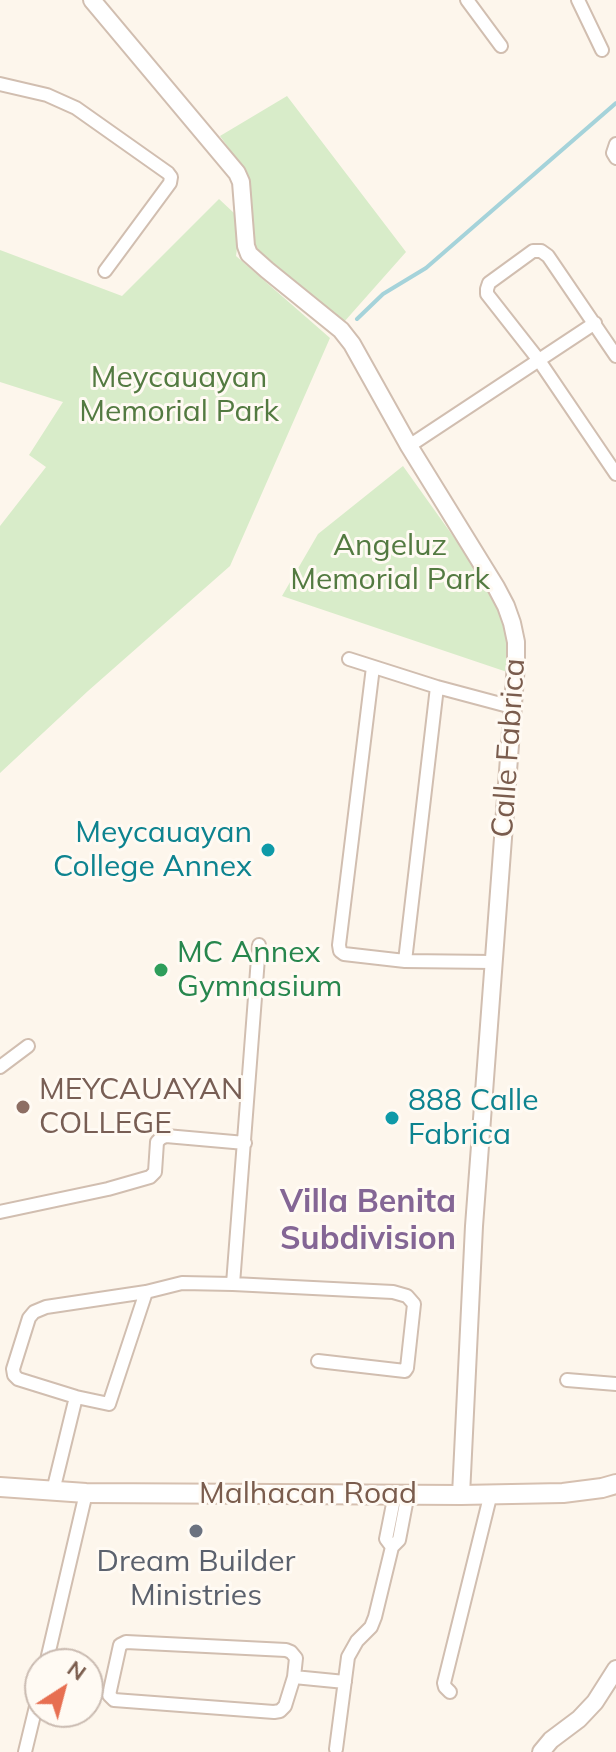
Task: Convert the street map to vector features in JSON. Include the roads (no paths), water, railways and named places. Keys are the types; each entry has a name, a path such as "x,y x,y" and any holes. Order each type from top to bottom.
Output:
{"main road":[{"name":"Malhacan Road","path":"0,1487 86,1493 461,1495 563,1493 616,1484"}],"street":[{"name":"Calle Fabrica","path":"92,0 237,173 241,182 249,254 348,337 359,353 409,446 506,606 512,623 517,652 474,1226 461,1495"},
{"path":"467,0 501,46"},
{"path":"578,0 602,50"},
{"path":"0,84 47,95 76,108 171,177 170,183 105,271"},
{"path":"616,144 613,153 616,158"},
{"path":"616,356 548,256 541,251 533,251 489,283 487,294 538,359 616,474"},
{"path":"409,446 595,323"},
{"path":"349,659 512,707"},
{"path":"373,667 340,951 405,961 493,962"},
{"path":"405,961 437,687"},
{"path":"233,1284 259,945"},
{"path":"0,1067 28,1046"},
{"path":"0,1212 150,1177 155,1172 157,1142 166,1136 245,1143"},
{"path":"146,1292 108,1405 18,1379 14,1375 13,1369 29,1318 46,1307 146,1292 182,1283 393,1292 407,1296 414,1304 405,1371 318,1361"},
{"path":"567,1380 616,1384"},
{"path":"53,1491 76,1397"},
{"path":"50,1648 86,1493"},
{"path":"450,1692 444,1683 491,1493"},
{"path":"336,1749 348,1657 375,1617 392,1547 399,1540 402,1494"},
{"path":"126,1642 286,1650 296,1658 294,1677 285,1706 274,1712 114,1700 109,1695 120,1645 126,1642"},
{"path":"541,1752 595,1702 616,1669"},
{"path":"294,1677 345,1682"},
{"path":"25,1752 31,1728"}],"waterway":[{"path":"357,319 383,294 426,268 616,103"}],"place":[{"name":"Meycauayan College Annex","path":"268,850"},
{"name":"MC Annex Gymnasium","path":"161,970"},
{"name":"MEYCAUAYAN COLLEGE","path":"23,1107"},
{"name":"888 Calle Fabrica","path":"392,1118"},
{"name":"Dream Builder Ministries","path":"196,1531"}],"district":[{"name":"Villa Benita Subdivision","path":"368,1220"}],"park label":[{"name":"Meycauayan Memorial Park","path":"179,395"},
{"name":"Angeluz Memorial Park","path":"390,563"}]}
